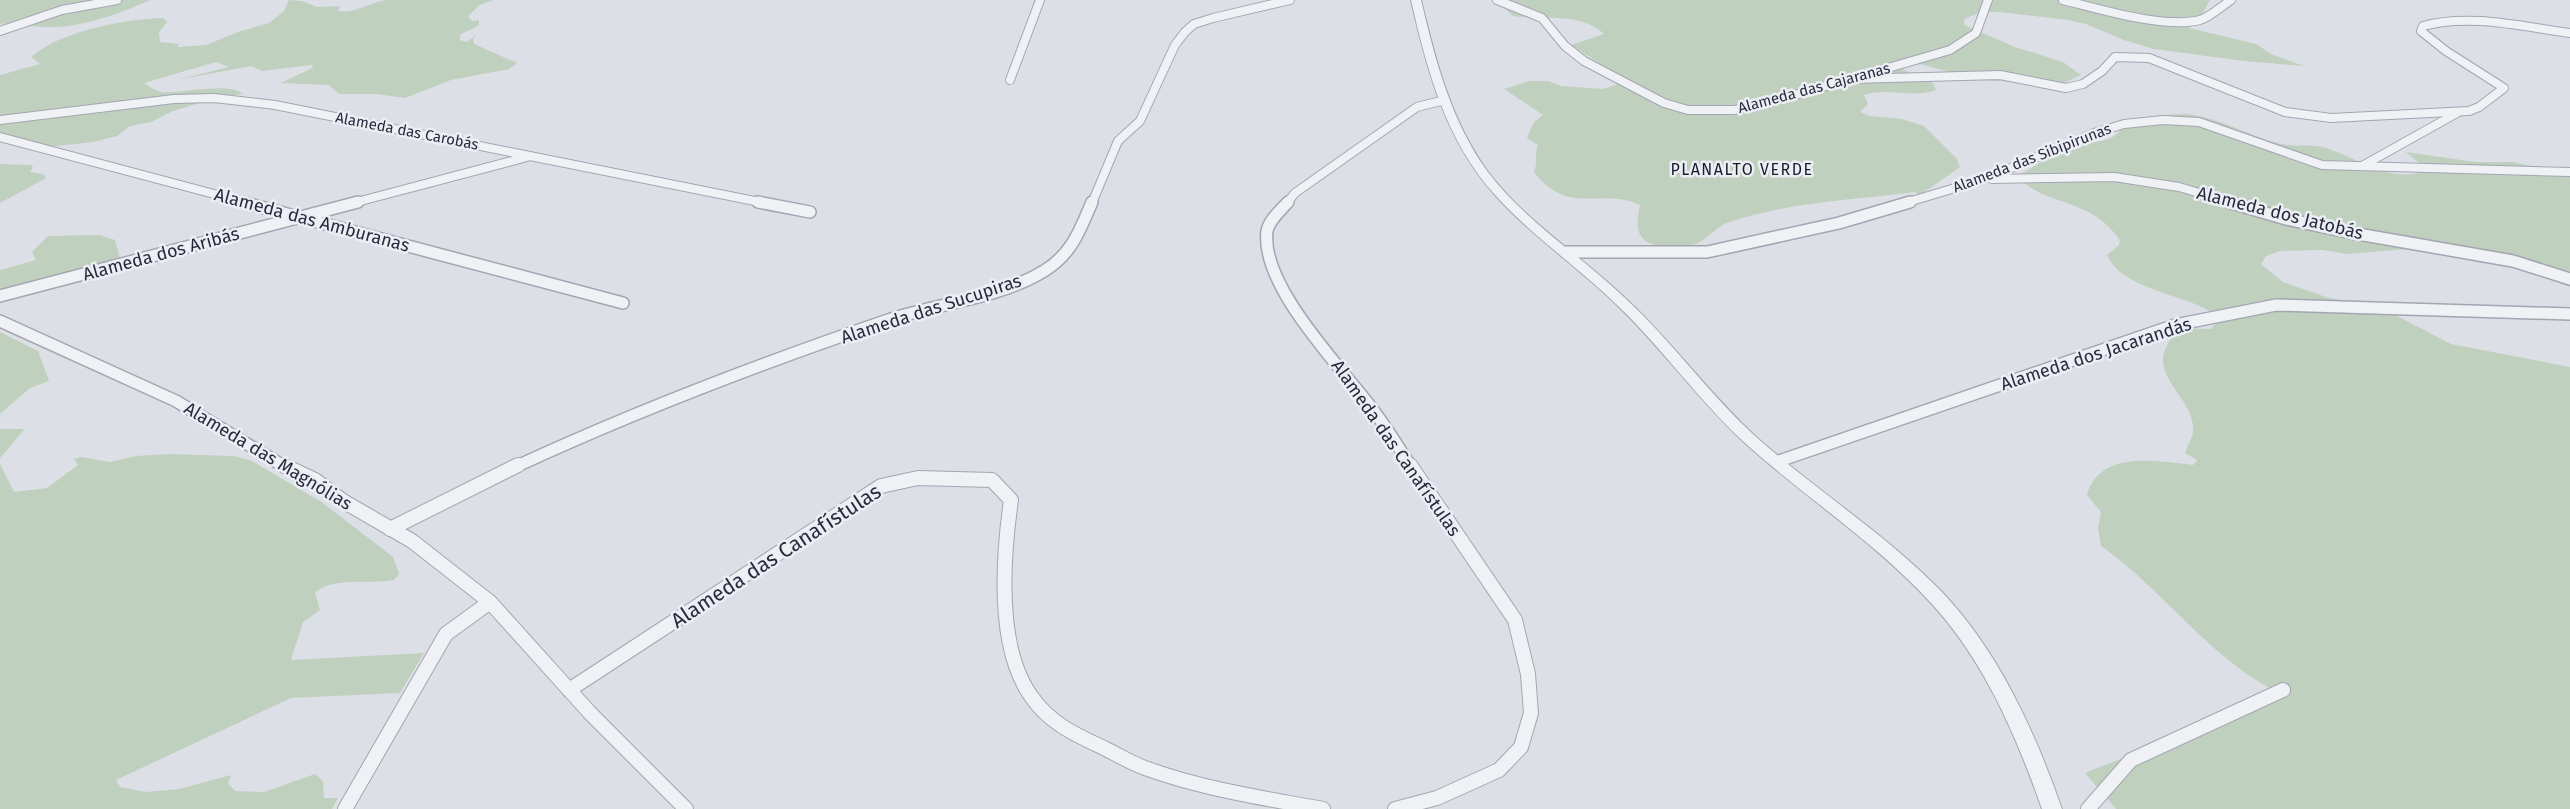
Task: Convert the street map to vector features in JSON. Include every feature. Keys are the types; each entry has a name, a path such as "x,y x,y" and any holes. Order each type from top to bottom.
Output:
{"street":[{"path":"0,31 62,10 117,0"},
{"path":"1010,80 1040,0"},
{"name":"Alameda das Sucupiras","path":"390,529 469,486 749,369 889,319 1007,286 1045,271 1068,253 1075,243 1118,141 1140,121 1175,45 1185,32 1194,24 1213,18 1290,0"},
{"path":"1416,0 1426,48 1445,100 1474,161 1486,178 1622,301 1749,438 1894,557 1938,599 1981,656 2038,767 2052,809"},
{"name":"Alameda das Cajaranas","path":"1497,0 1542,18 1565,46 1584,61 1673,107 1688,110 1746,109 1950,50 1976,33 1988,0"},
{"path":"2063,0 2126,15 2168,21 2201,20 2231,0"},
{"path":"1851,79 1965,74 2000,75 2066,88 2083,84 2102,71 2106,64 2115,57 2149,58 2285,112 2331,118 2461,111 2479,107 2504,88 2446,51 2421,31 2423,26 2440,21 2457,21 2570,33"},
{"name":"Alameda das Carobás","path":"0,120 117,105 214,98 276,105 810,212"},
{"name":"Alameda das Canafístulas","path":"1395,809 1419,805 1480,780 1509,762 1521,747 1530,720 1527,660 1515,620 1509,611 1372,408 1288,302 1269,260 1267,232 1270,223 1295,193 1417,108 1445,100"},
{"path":"2361,167 2461,111"},
{"name":"Alameda das Sibipirunas","path":"1566,252 1707,252 1839,223 1985,179 2094,133 2124,124 2163,120 2199,122 2322,165 2570,172"},
{"name":"Alameda das Amburanas","path":"0,137 623,303"},
{"name":"Alameda dos Aribás","path":"0,296 531,156"},
{"name":"Alameda dos Jatobás","path":"1985,179 2114,177 2179,187 2286,219 2513,261 2570,279"},
{"name":"Alameda dos Jacarandás","path":"1776,462 2175,325 2276,305 2570,315"},
{"name":"Alameda das Magnólias","path":"0,321 176,401 291,470 315,480 343,501 412,542 490,602 569,690 686,809"},
{"name":"Alameda das Canafístulas","path":"569,690 881,486 918,478 992,480 1011,500 1007,523 1006,626 1014,660 1032,698 1044,714 1074,734 1152,771 1210,788 1323,809"},
{"path":"345,809 446,634 490,602"},
{"path":"2088,809 2131,760 2283,690"}],"green space":[{"path":"0,0 150,0 87,23 46,27 0,24"},
{"path":"289,0 302,1 317,7 340,6 338,11 345,11 388,0 493,0 480,5 468,16 472,21 479,20 479,25 460,35 460,40 467,42 477,34 473,39 474,44 517,63 509,69 451,80 405,98 376,94 339,94 329,85 281,83 310,69 312,65 262,71 252,66 176,80 229,67 216,62 144,83 161,92 227,88 243,94 219,97 173,111 151,122 130,126 117,136 94,142 28,149 0,142 0,75 40,64 31,57 59,40 112,24 163,18 167,22 159,32 160,42 179,44 177,47 206,45 269,23 284,11"},
{"path":"1496,0 2210,0 2199,20 2189,28 2256,44 2273,55 2304,66 2154,49 2124,40 2086,24 2068,20 1982,12 1964,19 1964,25 2015,47 2063,62 2081,75 2062,84 1977,80 1917,63 1900,68 1933,83 1936,90 1864,95 1868,104 1860,112 1870,116 1902,119 1924,126 1957,159 1960,167 1920,195 1915,192 1822,202 1775,210 1726,223 1695,244 1668,248 1643,239 1638,229 1640,205 1611,198 1573,198 1560,194 1547,186 1534,172 1538,145 1527,138 1534,122 1543,115 1504,89 1529,81 1548,81 1561,86 1603,89 1627,81 1571,45 1604,34 1585,22 1561,18 1513,16"},
{"path":"2186,114 2205,117 2281,144 2326,148 2374,168 2399,174 2425,171 2406,152 2475,162 2513,162 2536,167 2570,168 2570,287 2518,266 2420,248 2347,254 2323,250 2280,251 2266,256 2261,264 2283,282 2329,298 2382,308 2451,344 2570,367 2570,809 2116,809 2085,773 2234,714 2261,709 2280,698 2281,694 2255,679 2209,644 2146,583 2101,546 2098,528 2101,512 2087,495 2094,481 2104,471 2116,465 2147,461 2193,465 2197,460 2185,453 2193,433 2192,421 2164,369 2163,355 2171,336 2170,328 2211,329 2218,320 2204,308 2150,288 2123,274 2107,255 2119,245 2120,240 2108,226 2081,208 2028,186 2017,176 2066,148 2109,139 2123,125 2162,115"},
{"path":"0,164 31,165 33,167 30,172 43,174 46,178 0,203"},
{"path":"100,235 115,240 122,265 114,271 103,276 89,275 0,301 0,270 36,260 32,252 48,236"},
{"path":"0,332 38,351 49,381 30,388 0,414"},
{"path":"0,429 25,429 0,458"},
{"path":"169,454 234,456 250,460 323,503 393,557 399,574 394,580 343,582 315,592 320,610 303,622 291,660 424,653 400,693 291,698 116,780 120,787 146,792 179,789 231,775 228,783 235,791 264,792 315,774 323,781 324,798 338,798 332,809 0,809 0,464 14,492 47,488 78,465 74,459 81,457 110,462 136,456"}],"district":[{"name":"PLANALTO VERDE","path":"1742,169"}]}
